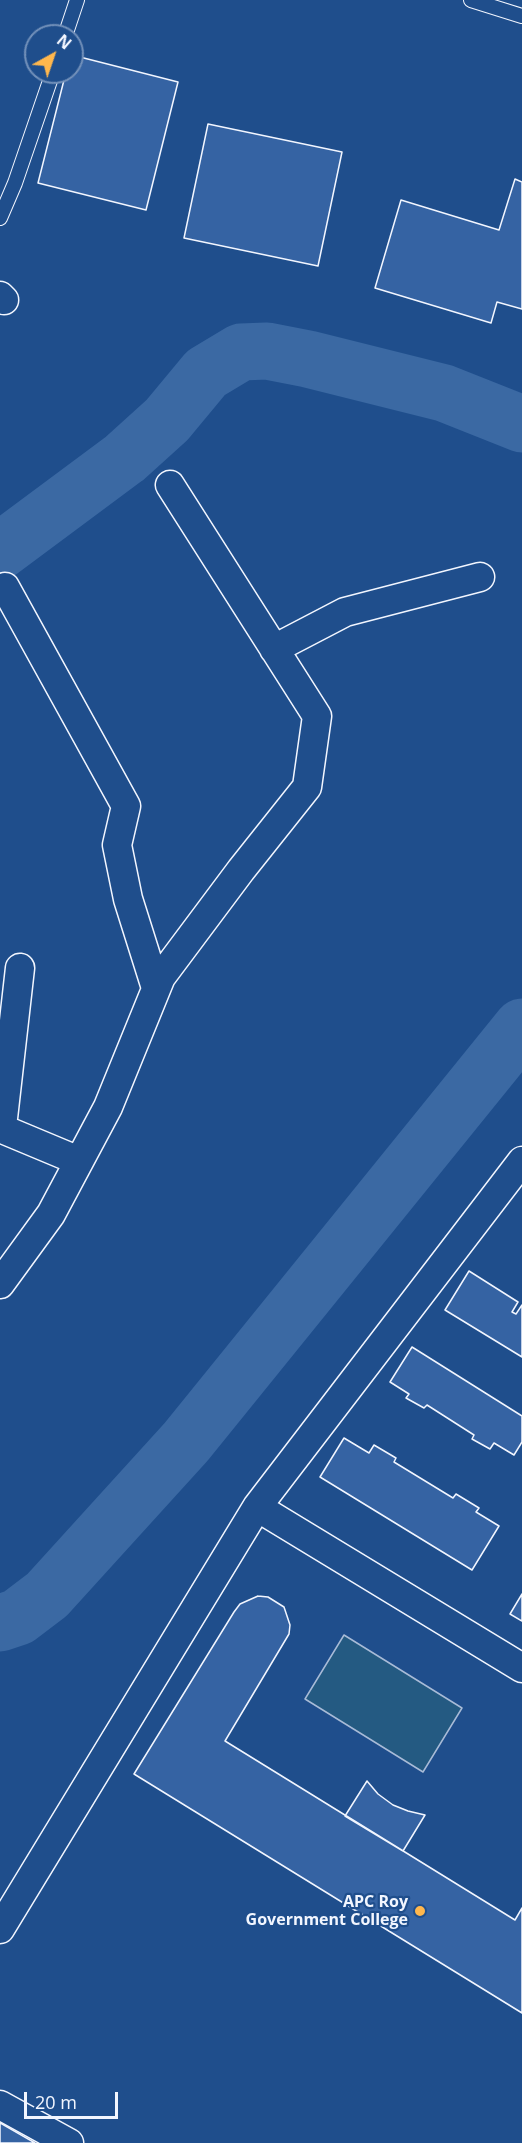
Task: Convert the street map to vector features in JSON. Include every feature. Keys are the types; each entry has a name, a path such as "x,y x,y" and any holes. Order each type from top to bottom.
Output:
{"street":[{"path":"0,1284 51,1214 108,1107 161,977 307,787 317,716 170,485"},
{"path":"274,649 345,612 480,577"},
{"path":"5,587 126,806 117,845 128,899 156,988"},
{"path":"20,968 1,1127 79,1161"},
{"path":"0,1929 257,1507 522,1161"},
{"path":"257,1507 522,1668"},
{"path":"0,2105 69,2143"}],"lane":[{"path":"69,24 77,0"},
{"path":"471,0 522,16"},
{"path":"0,218 15,183 49,84"}],"shaded area":[{"path":"344,1635 462,1708 423,1772 305,1699"}],"building":[{"path":"84,58 178,82 146,210 38,183 63,84 84,84"},
{"path":"208,124 342,152 318,266 184,238"},
{"path":"515,179 522,182 522,309 497,302 491,323 375,288 401,200 499,230"},
{"path":"469,1271 518,1302 512,1312 516,1314 522,1305 522,1357 445,1310"},
{"path":"412,1347 522,1416 522,1442 514,1455 494,1443 490,1449 472,1439 474,1435 427,1405 424,1408 406,1398 409,1394 390,1382"},
{"path":"344,1438 369,1453 374,1445 396,1458 394,1462 453,1498 456,1494 479,1508 476,1512 499,1526 472,1570 320,1477"},
{"path":"522,1594 522,1621 510,1614"},
{"path":"258,1596 268,1597 284,1607 290,1625 289,1634 225,1741 515,1920 522,1908 522,2013 134,1774 234,1612 240,1604"},
{"path":"367,1781 378,1794 393,1805 425,1815 403,1851 345,1816"},
{"path":"0,2123 35,2143 0,2143"}],"waterway":[{"path":"0,551 125,458 167,420 206,373 241,352 267,351 308,359 444,393 522,424"},
{"path":"0,1623 18,1617 47,1595 186,1442 522,1027"}],"place":[{"name":"APC Roy Government College","path":"420,1911"}]}
